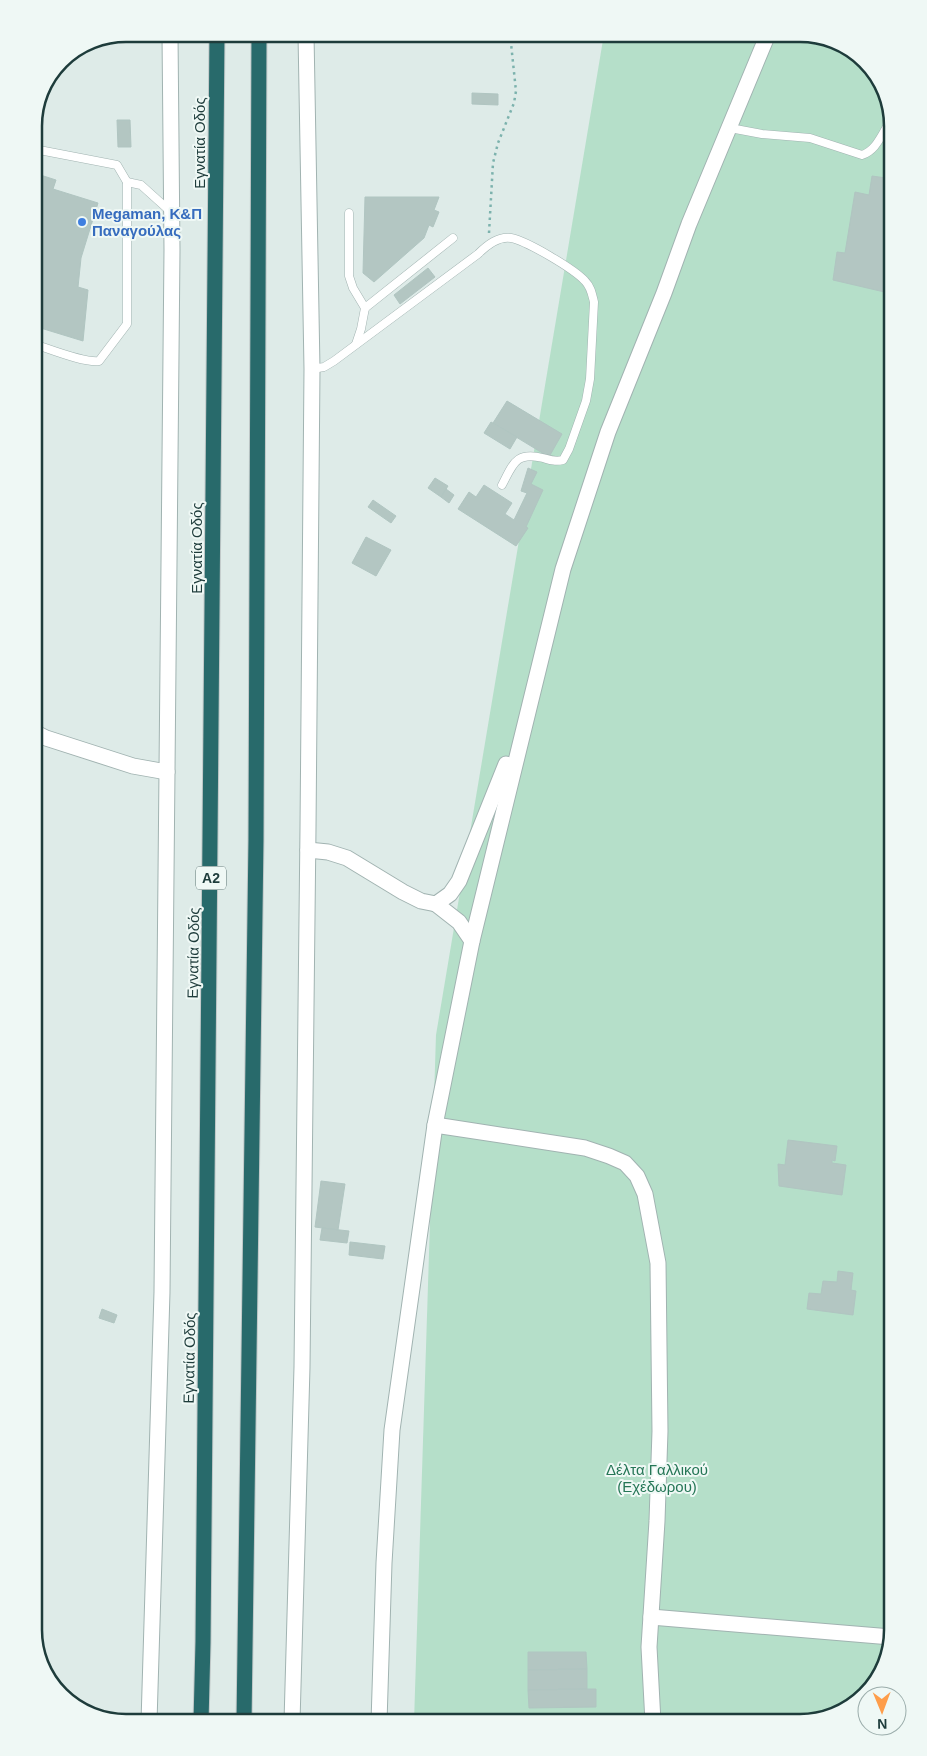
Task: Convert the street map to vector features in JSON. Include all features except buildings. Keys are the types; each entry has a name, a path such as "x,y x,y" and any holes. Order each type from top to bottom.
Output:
{"highway":[{"name":"Εγνατία Οδός","path":"201,1713 204,1622 217,42"},
{"path":"244,1713 256,839 259,42"}],"street":[{"path":"150,1713 162,1292 172,213 170,42"},
{"path":"292,1713 302,1367 308,850 312,369 306,42"},
{"path":"379,1713 384,1563 392,1430 435,1125 472,940 563,569 608,432 664,293 689,224 764,43"},
{"path":"436,904 450,894 459,881 528,707"},
{"path":"43,736 133,766 167,772"},
{"path":"308,850 328,852 347,858 403,892 421,901 436,904 459,922 472,940"},
{"path":"435,1125 585,1148 625,1163 637,1176 645,1194 658,1263 660,1431 657,1521 649,1647 653,1714"},
{"path":"651,1617 884,1636"}],"lane":[{"path":"730,128 762,134 810,138 862,155 868,153 873,148 884,132"},
{"path":"43,151 117,165 127,182 127,324 99,361 84,360 43,347"},
{"path":"127,182 142,185 172,213"},
{"path":"349,213 350,276 353,288 365,308"},
{"path":"356,344 365,308 453,238"},
{"path":"312,369 324,367 478,254 488,244 497,240 510,238 562,263 585,282 592,291 594,302 589,386 586,400 563,460 556,462 537,457 526,456 520,458 515,461 502,485"}],"path":[{"path":"488,244 493,163 498,143 514,103 516,91 511,43"}],"green space":[{"name":"Δέλτα Γαλλικού (Εχέδωρου)","path":"603,43 817,44 838,51 856,63 867,75 878,94 883,110 884,127 884,1640 882,1651 876,1667 862,1686 857,1686 857,1692 833,1707 817,1712 800,1714 414,1713 436,1035"}],"place":[{"name":"Megaman, Κ&Π Παναγούλας","path":"82,222"}]}
